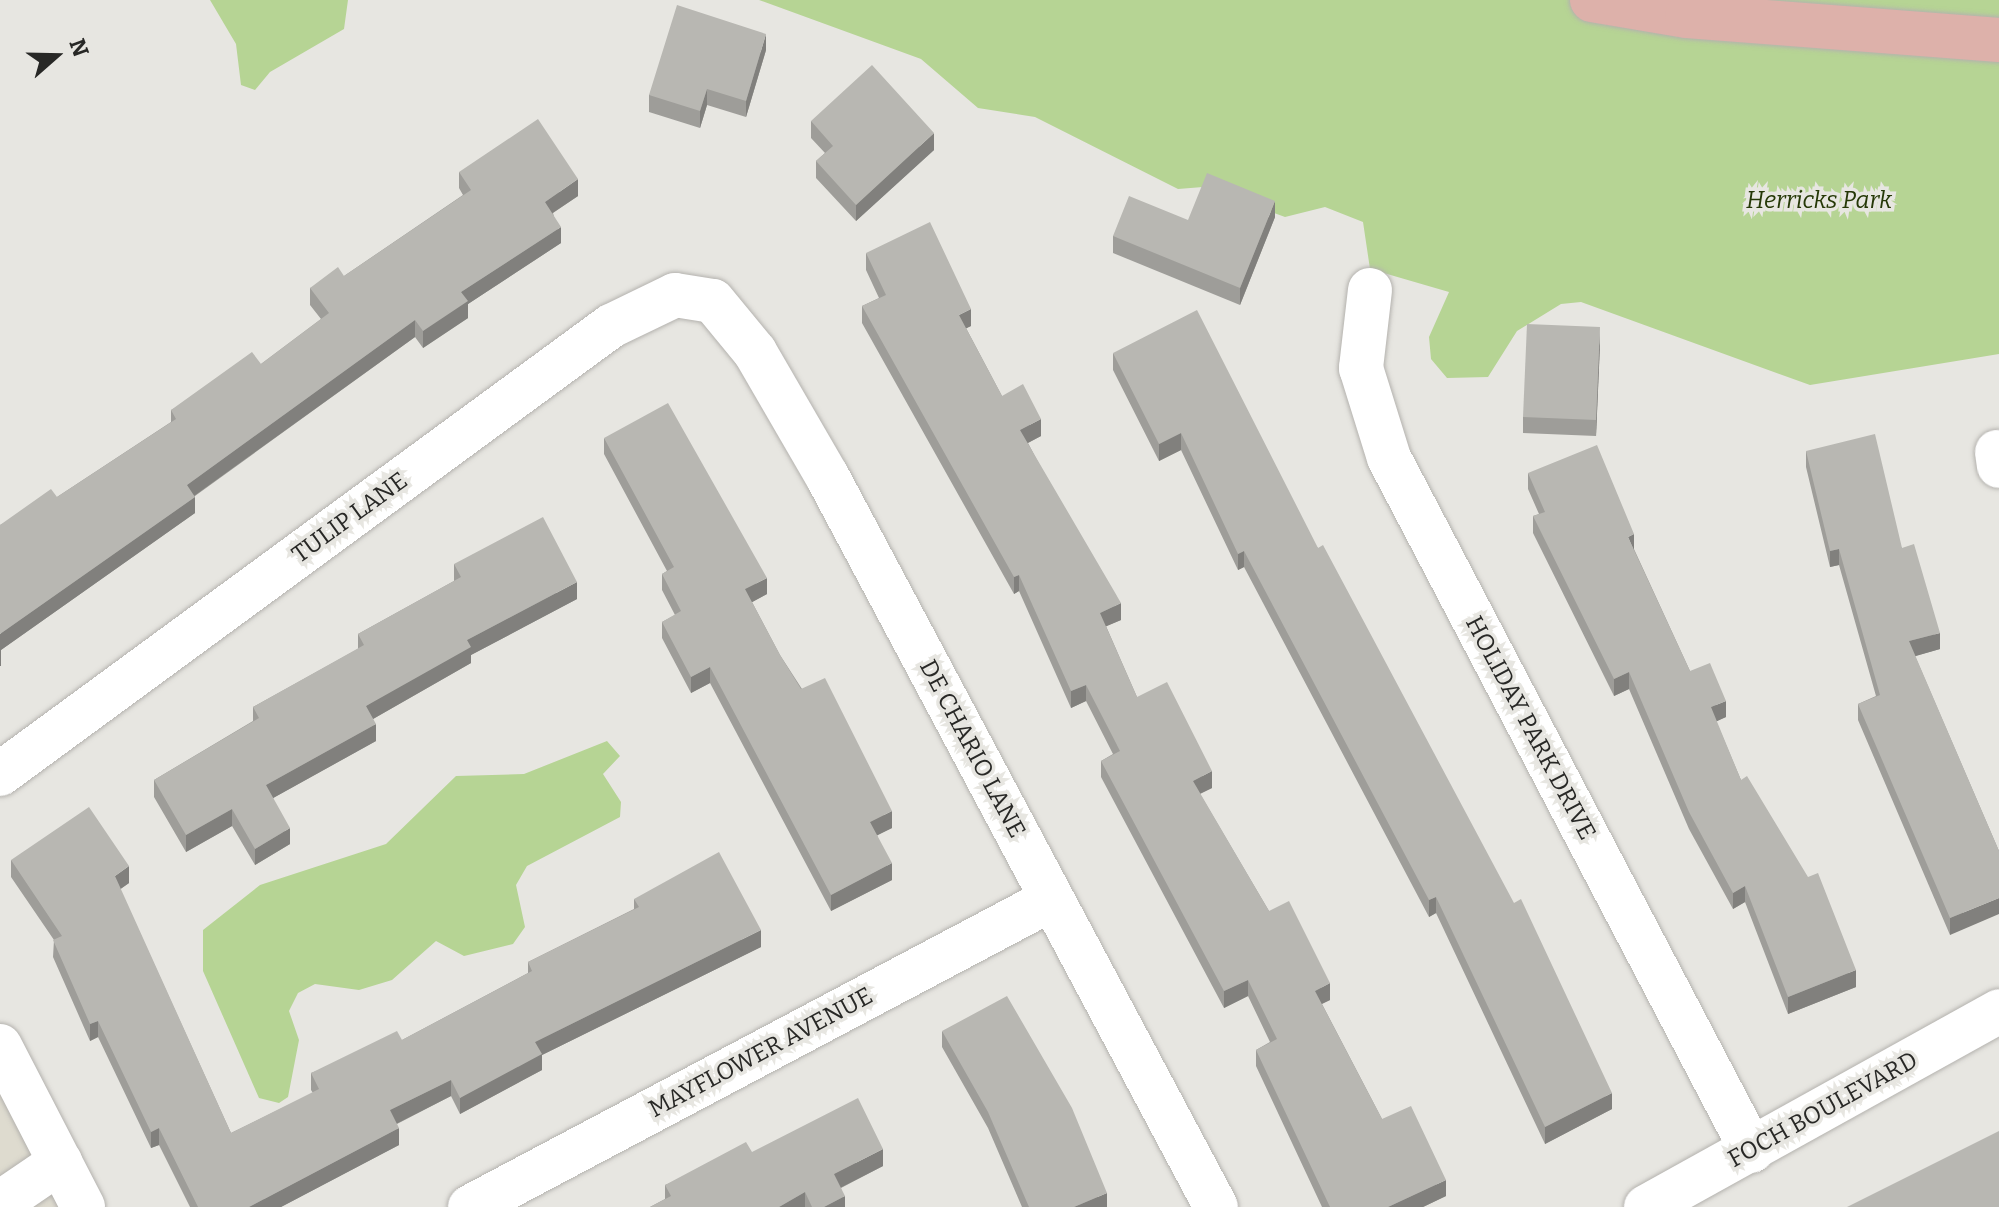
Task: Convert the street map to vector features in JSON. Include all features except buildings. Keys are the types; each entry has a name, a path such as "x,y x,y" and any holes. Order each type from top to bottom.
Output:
{"main road":[{"path":"1592,0 1687,16 1999,40"}],"street":[{"name":"HOLIDAY PARK DRIVE","path":"1370,290 1361,368 1389,458 1752,1151"},
{"name":"TULIP LANE","path":"0,774 611,326 675,295 713,301"},
{"name":"DE CHARIO LANE","path":"713,301 755,352 827,476 1216,1207"},
{"name":"MAYFLOWER AVENUE","path":"470,1207 1052,899"},
{"name":"FOCH BOULEVARD","path":"1646,1207 1752,1151 1999,1011"},
{"path":"0,1046 83,1207"},
{"path":"0,1203 60,1162"}],"shaded area":[{"path":"0,1046 83,1207 0,1207"}],"green space":[{"path":"210,0 348,0 344,29 270,72 255,90 241,85 236,44"},
{"name":"Herricks Park","path":"759,0 1999,0 1999,354 1810,385 1581,302 1561,304 1517,331 1488,377 1447,378 1431,359 1429,337 1449,292 1370,269 1363,222 1325,207 1285,217 1203,187 1178,189 1035,117 978,108 921,59"},
{"path":"607,741 620,756 603,774 621,802 620,817 527,866 516,885 525,927 513,944 464,956 436,941 392,980 359,990 315,984 298,993 289,1011 299,1040 288,1097 279,1103 259,1098 203,971 203,930 260,885 386,844 456,776 524,774"}]}
